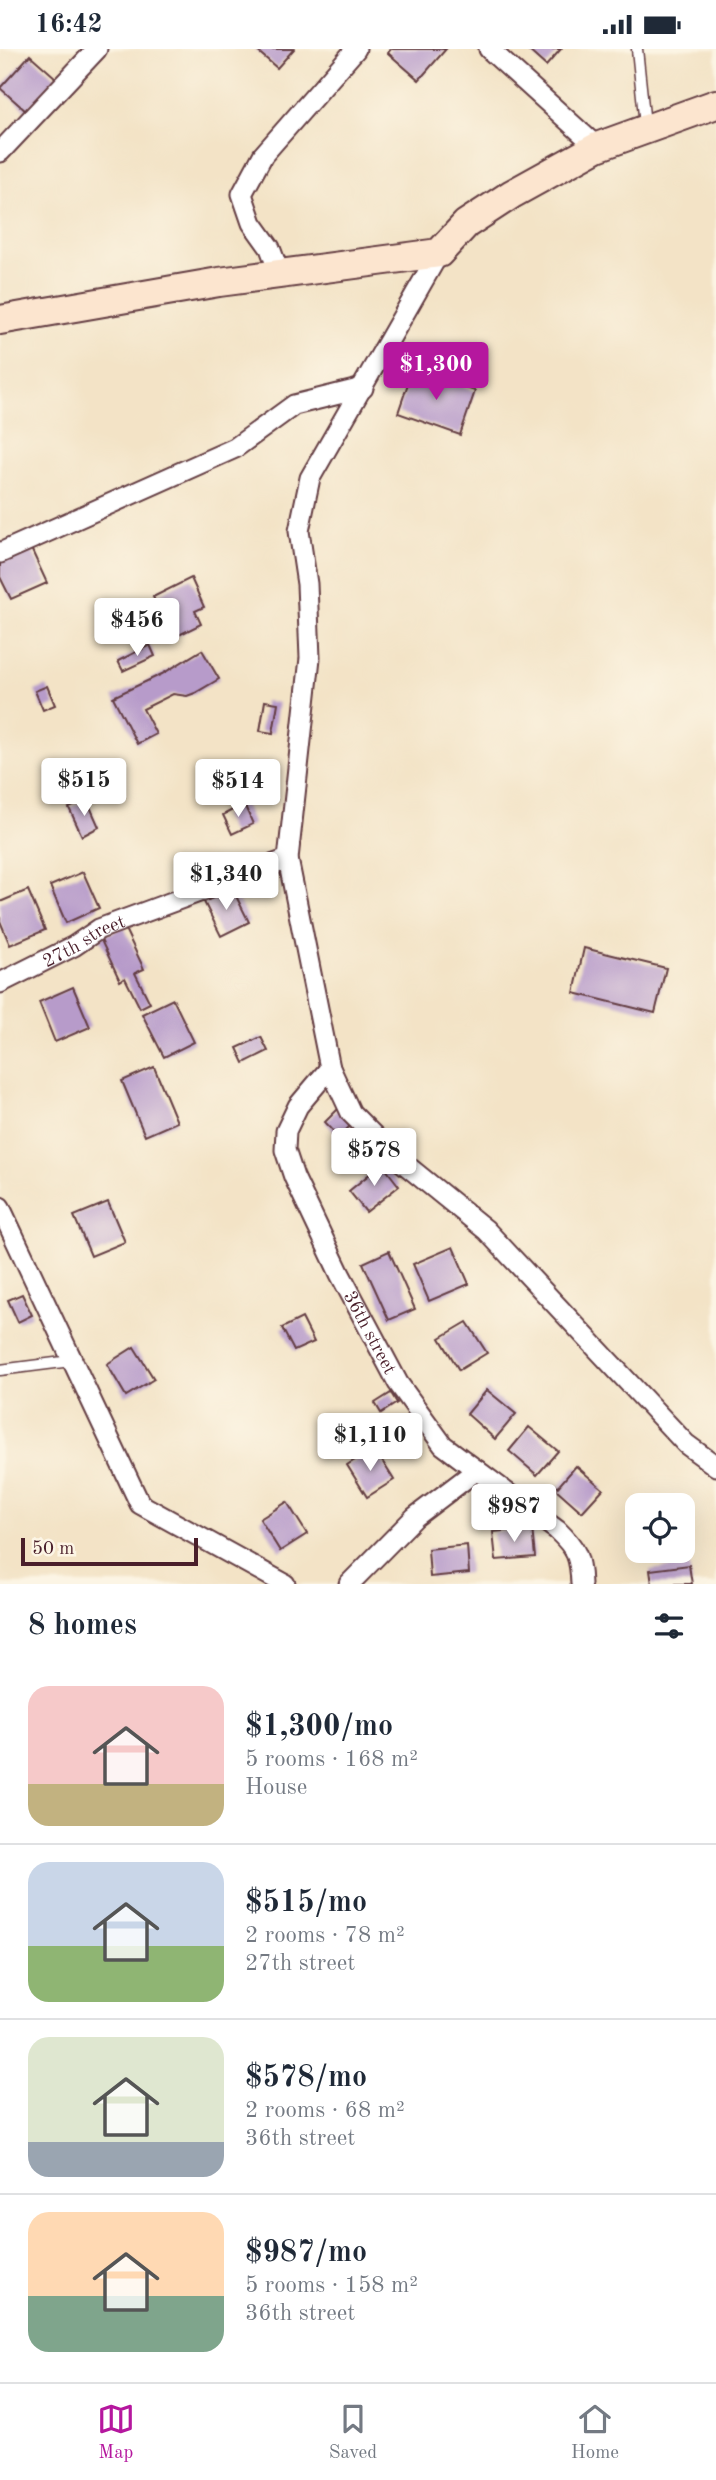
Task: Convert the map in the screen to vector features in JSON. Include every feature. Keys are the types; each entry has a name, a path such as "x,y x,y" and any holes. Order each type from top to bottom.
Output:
{"street":[{"path":"0,152 97,49"},
{"path":"280,275 270,248 252,223 242,194 263,155 356,49"},
{"path":"489,49 597,147"},
{"path":"716,104 597,147 512,194 466,224 439,253 310,478 299,531 307,583 310,658 288,859 330,1068 351,1114 391,1153 486,1230 686,1444 716,1467"},
{"path":"0,320 219,282 439,253"},
{"path":"0,553 235,448 294,405 363,388"},
{"name":"27th street","path":"0,983 74,946 99,929 288,859"},
{"name":"36th street","path":"330,1068 298,1106 286,1131 285,1150 294,1177 340,1274 398,1383 443,1445 571,1543 580,1560 581,1584"},
{"path":"0,1207 139,1504 285,1584"},
{"path":"349,1584 415,1517 477,1470"}],"lane":[{"path":"637,49 646,129"},
{"path":"0,1370 71,1361"}],"building":[{"path":"255,49 294,49 277,68"},
{"path":"391,49 446,49 419,80 388,53"},
{"path":"527,49 561,49 546,66"},
{"path":"30,55 56,78 26,111 0,88"},
{"path":"413,369 475,391 460,435 398,413"},
{"path":"28,542 47,583 11,599 0,577 0,555"},
{"path":"191,578 204,607 195,611 201,624 173,638 153,597"},
{"path":"150,645 155,656 123,671 118,661"},
{"path":"202,650 219,679 195,693 187,696 173,694 143,709 156,734 137,744 113,697 162,674"},
{"path":"47,686 55,705 43,710 35,691"},
{"path":"265,701 278,703 273,733 260,731"},
{"path":"87,800 99,827 82,836 69,808"},
{"path":"244,804 253,824 232,834 223,815"},
{"path":"83,872 99,908 66,923 50,886"},
{"path":"232,888 249,922 221,936 204,902"},
{"path":"28,890 45,930 10,945 0,921 0,902"},
{"path":"124,927 144,969 135,973 150,1003 140,1008 125,978 120,981 100,938"},
{"path":"584,948 666,968 655,1013 574,993"},
{"path":"73,987 90,1027 55,1042 39,1002"},
{"path":"173,999 194,1042 164,1057 142,1014"},
{"path":"261,1037 268,1051 244,1063 237,1048"},
{"path":"154,1067 177,1122 145,1136 122,1081"},
{"path":"339,1108 353,1123 339,1137 325,1122"},
{"path":"382,1164 399,1186 366,1212 349,1191"},
{"path":"108,1202 125,1242 91,1256 74,1216"},
{"path":"453,1247 469,1284 429,1301 413,1264"},
{"path":"389,1251 415,1309 389,1320 363,1263"},
{"path":"22,1294 32,1315 18,1322 8,1300"},
{"path":"302,1318 314,1342 294,1351 282,1328"},
{"path":"467,1322 487,1353 459,1370 440,1338"},
{"path":"134,1347 154,1379 126,1396 107,1364"},
{"path":"487,1390 516,1414 495,1439 467,1414"},
{"path":"391,1393 397,1403 381,1413 375,1403"},
{"path":"529,1427 558,1451 537,1475 509,1451"},
{"path":"374,1448 394,1480 367,1497 347,1465"},
{"path":"576,1466 603,1489 582,1512 556,1489"},
{"path":"287,1502 307,1534 280,1551 260,1519"},
{"path":"532,1528 535,1557 496,1560 493,1532"},
{"path":"467,1545 469,1573 430,1577 428,1549"},
{"path":"689,1565 692,1584 652,1584 650,1570"}]}
